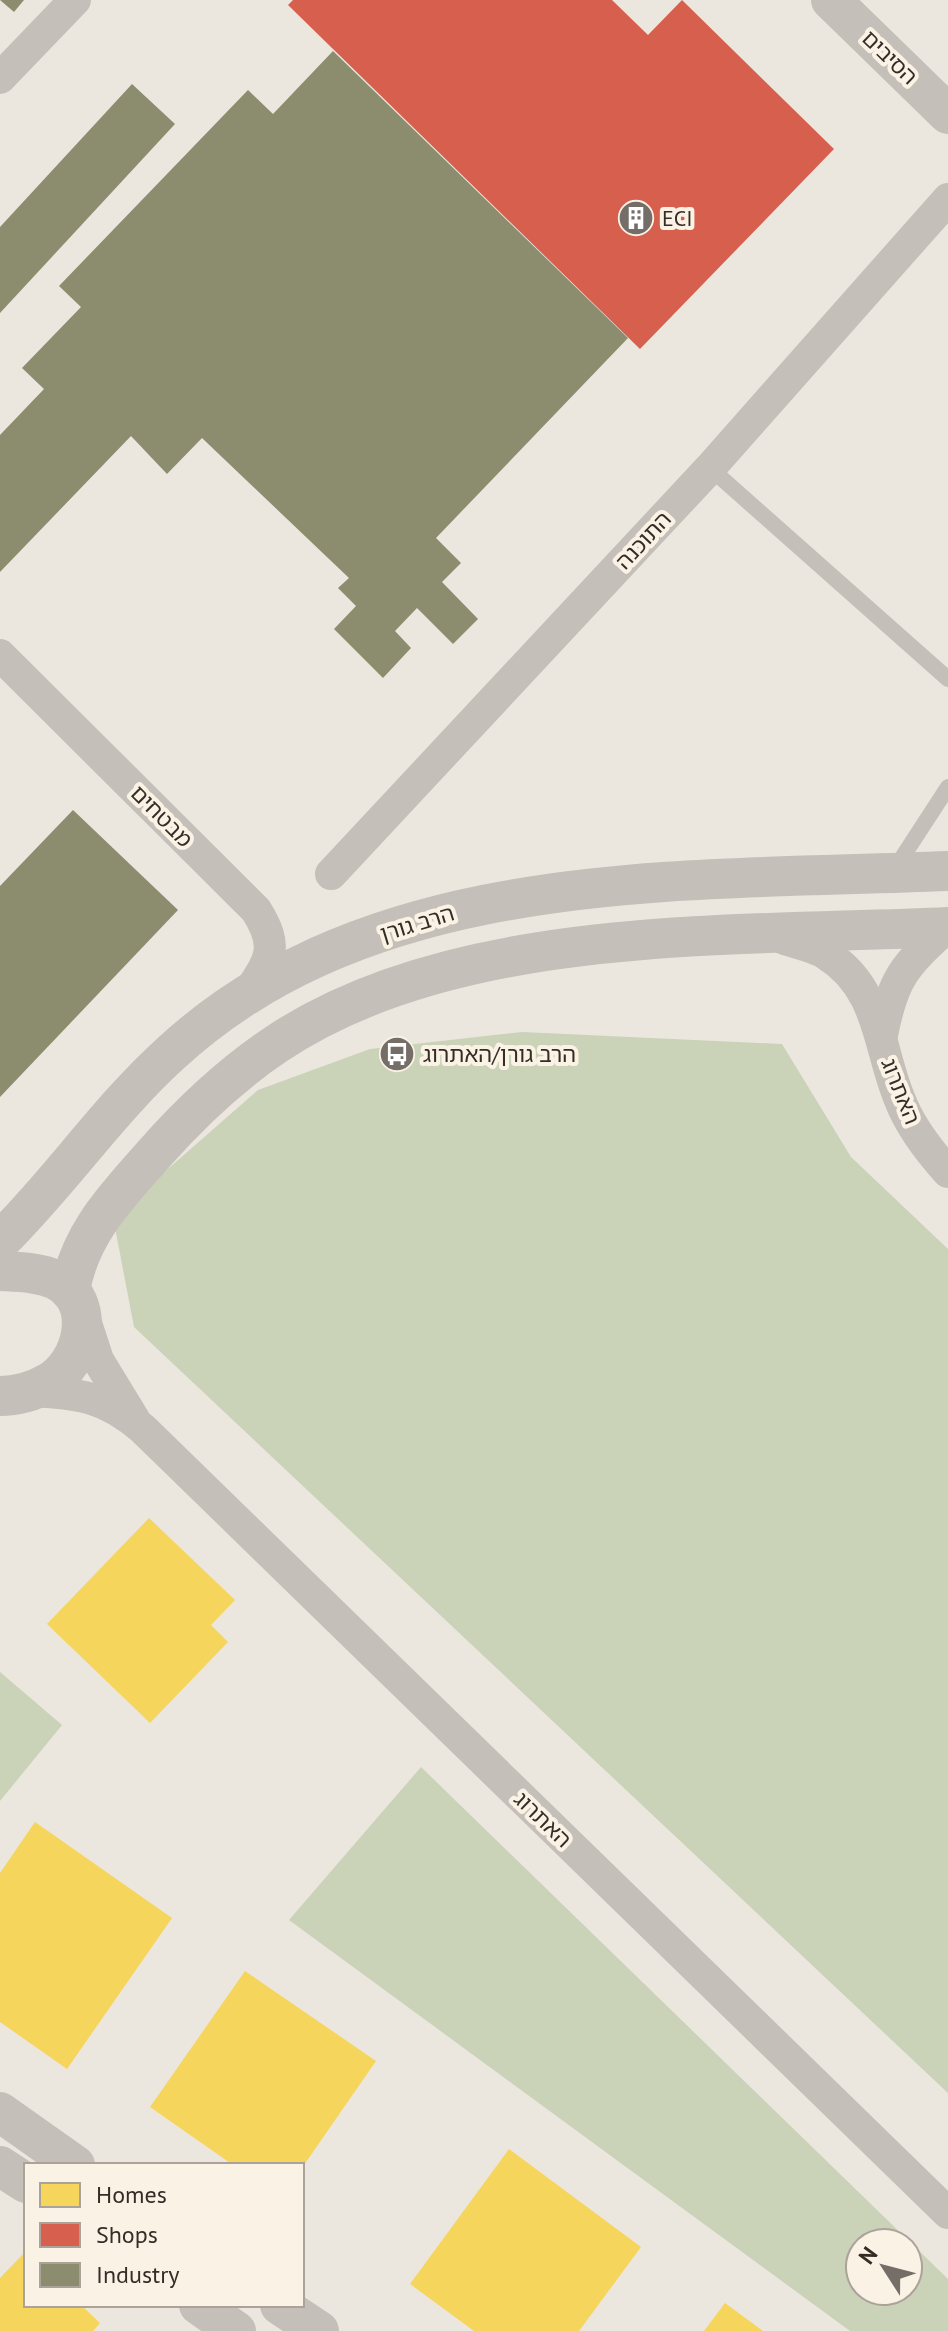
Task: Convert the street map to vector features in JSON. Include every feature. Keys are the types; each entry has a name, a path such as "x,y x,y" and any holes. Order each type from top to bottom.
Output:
{"street":[{"path":"0,78 75,0"},
{"name":"הסיבים","path":"831,0 948,114"},
{"name":"התוכנה","path":"331,874 710,468 948,199"},
{"name":"מבטחים","path":"0,655 256,910 271,932 271,949 267,965 247,995"},
{"name":"הרב גורן","path":"0,1241 171,1053 247,995 343,946 471,907 608,886 948,871"},
{"path":"15,1394 50,1382 70,1363 80,1341 77,1303 82,1251 100,1215 182,1121 243,1068 277,1043 322,1018 364,999 483,962 612,942 947,927"},
{"name":"האתרוג","path":"947,927 913,958 898,978 889,1001 881,1039 900,1101 918,1134 948,1172"},
{"path":"774,935 826,954 847,974 876,1012 881,1039"},
{"path":"0,1271 56,1280 77,1303"},
{"name":"האתרוג","path":"77,1303 98,1360 138,1425 948,2213"},
{"name":"האתרוג","path":"15,1394 81,1394 138,1425"},
{"path":"0,2112 72,2163"},
{"path":"0,2166 24,2182"},
{"path":"202,2307 236,2331"},
{"path":"283,2307 319,2331"}],"lane":[{"path":"710,468 948,679"},
{"path":"892,873 948,787"}],"green space":[{"path":"522,1032 782,1044 851,1157 948,1249 948,2093 134,1327 113,1217 258,1090 370,1049"},
{"path":"0,1672 62,1725 0,1801"},
{"path":"421,1767 894,2227 844,2227 844,2307 924,2307 924,2256 948,2279 948,2331 850,2331 289,1920"}],"building: Homes":[{"path":"149,1518 235,1600 211,1625 228,1642 150,1723 47,1624"},
{"path":"35,1822 172,1918 67,2069 0,2022 0,1873"},
{"path":"245,1971 376,2061 304,2165 230,2163 150,2107"},
{"path":"509,2149 641,2247 579,2331 474,2331 410,2284"},
{"path":"24,2253 24,2307 83,2307 100,2323 93,2331 0,2331 0,2278"},
{"path":"725,2303 763,2331 704,2331"}],"building: Shops":[{"name":"ECI","path":"293,0 612,0 648,35 682,0 834,149 640,349 288,5"}],"building: Industry":[{"path":"0,0 24,0 14,12"},
{"path":"333,51 628,338 436,538 461,563 442,582 478,619 453,644 417,608 395,631 411,648 383,678 334,629 356,606 338,588 349,578 202,438 167,474 131,436 0,572 0,435 44,389 22,368 81,307 59,286 248,90 273,114"},
{"path":"132,84 175,124 0,313 0,227"},
{"path":"73,810 178,910 0,1097 0,886"}],"place":[{"name":"ECI","path":"636,218"},
{"name":"הרב גורן/האתרוג","path":"397,1054"}]}
